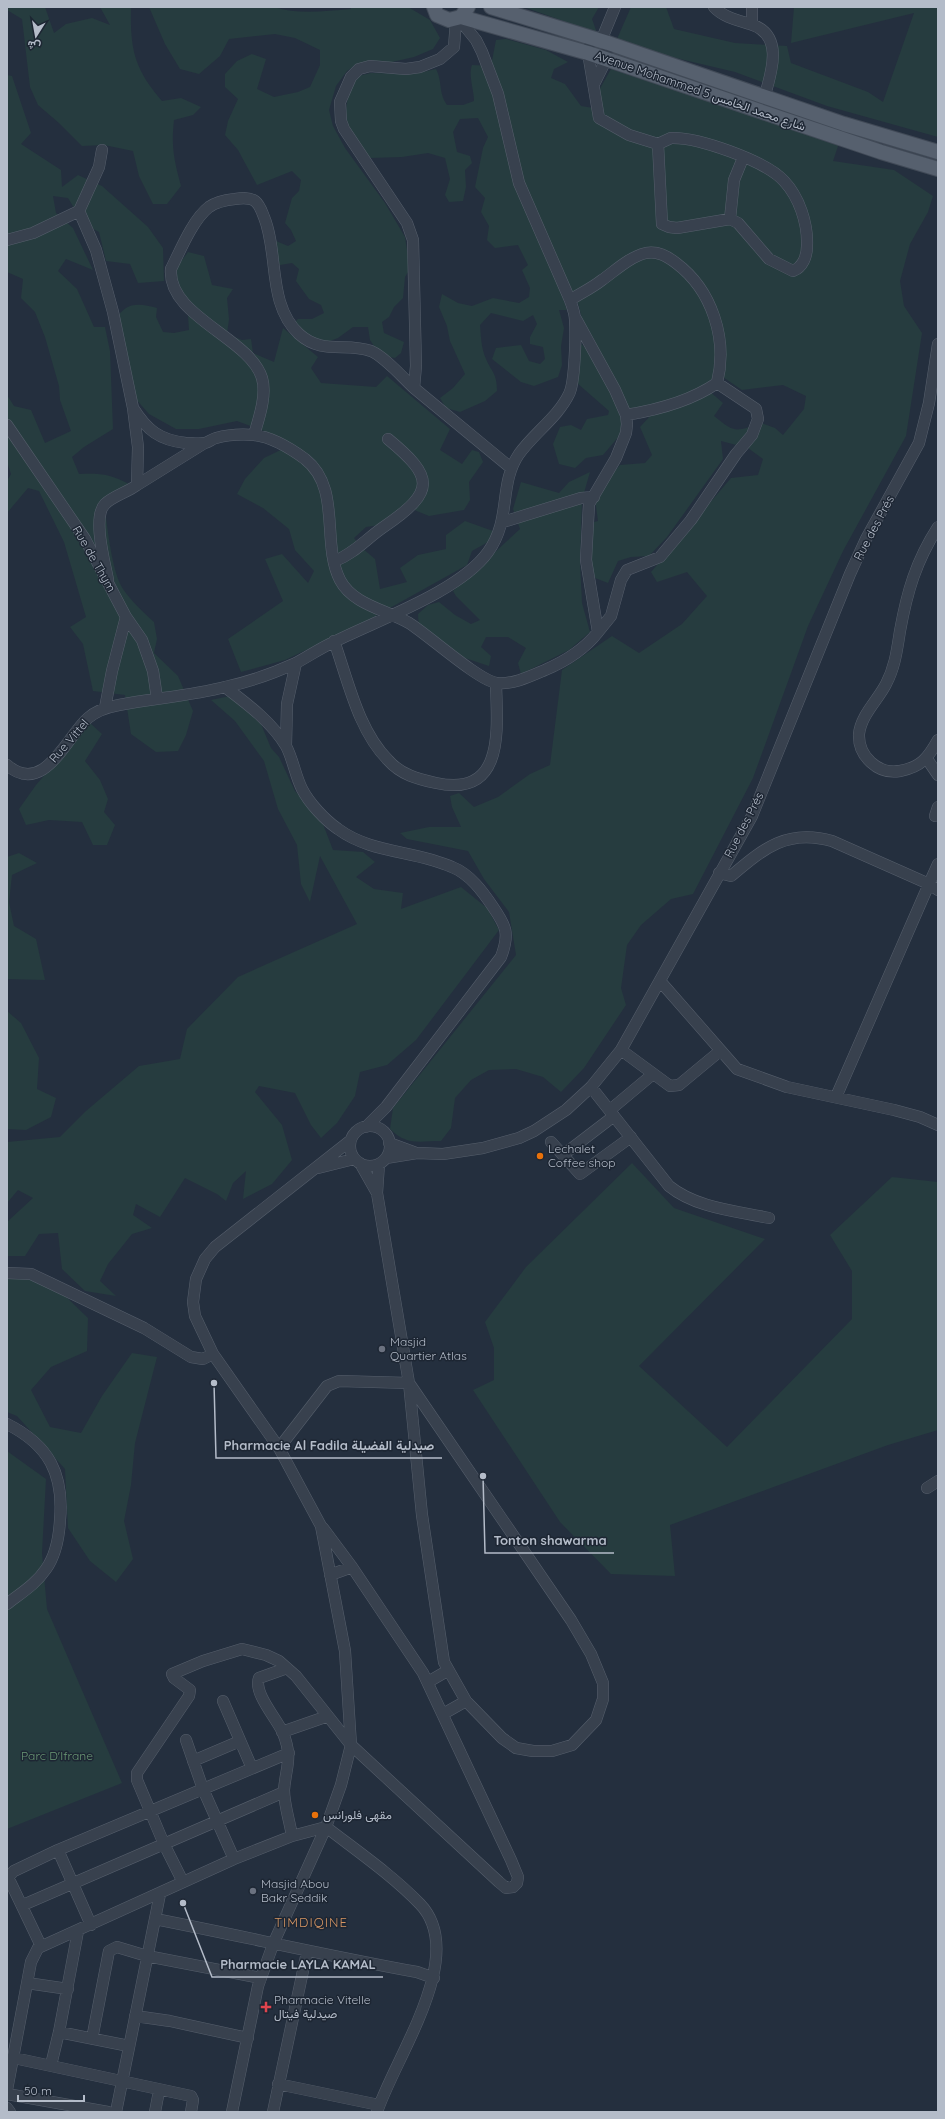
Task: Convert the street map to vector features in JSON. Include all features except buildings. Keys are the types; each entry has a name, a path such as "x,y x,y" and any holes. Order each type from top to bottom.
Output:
{"main road":[{"name":"Avenue Mohammed 5 شارع محمد الخامس","path":"491,7 601,40 765,95 844,124 938,152"},
{"name":"Avenue Mohammed 5 شارع محمد الخامس","path":"432,8 443,19 461,16 588,53 881,152 938,169"}],"street":[{"path":"616,7 601,40 588,53 599,118 629,135 658,144 671,138 689,140 725,150 771,171 783,179 791,189 801,210 806,233 807,250 802,264 793,271 769,259 742,227 730,219 677,228 662,224 658,144"},
{"path":"714,7 724,15 752,24 769,38 772,47 773,64 765,95"},
{"path":"752,7 752,24"},
{"path":"461,16 482,52 498,94 519,183 570,300 575,317 594,350 626,415 626,433 616,458 590,504 586,560 598,632"},
{"path":"414,388 416,366 413,240 407,223 344,129 341,121 340,102 351,76 359,69 370,66 413,68 430,64 448,54 455,44 461,16"},
{"path":"594,84 606,60 601,40"},
{"path":"7,240 38,230 80,211 99,167 102,150"},
{"path":"730,219 734,180 743,158"},
{"path":"254,435 264,386 258,370 237,347 198,316 175,289 171,275 171,269 200,218 208,207 223,201 250,198 257,203 261,209 269,232 281,305 290,324 299,333 319,345 371,351 511,468 520,453 570,393 574,373 575,317"},
{"path":"80,211 96,250 107,290 133,408 138,447 138,484"},
{"path":"570,300 638,256 652,253 665,256 691,275 711,304 720,358 717,383"},
{"name":"Rue des Prés","path":"382,1161 417,1153 443,1154 483,1148 519,1138 534,1131 561,1113 591,1087 621,1050 719,872 752,816 854,567 919,443 929,403 938,344"},
{"path":"626,415 667,406 701,392 717,383"},
{"path":"108,580 100,536 100,514 106,503 205,443 216,438 254,435 290,448 314,468 326,497 335,561 340,580 346,588 369,605 393,614 410,624 477,673 496,684 525,678 577,653 589,644 611,616 621,580 627,570 660,557 669,548 691,520 736,454 752,435 758,419 756,409 717,383"},
{"path":"133,408 146,426 161,438 183,442 205,443"},
{"name":"Rue de Thym","path":"7,425 85,539 108,580 126,617 144,645 153,671 157,698"},
{"path":"335,561 355,551 407,510 413,504 421,491 423,479 418,466 388,439"},
{"name":"Rue Vittel","path":"7,765 13,770 22,773 42,770 65,748 87,719 105,708 225,687 296,663 334,641 393,614 464,576 487,554 499,534 503,522 511,468"},
{"path":"503,522 581,498 594,498"},
{"path":"938,527 917,563 910,586 894,665 886,684 872,706 859,733 864,755 881,770 892,772 901,771 927,760 938,740"},
{"path":"105,708 112,671 126,617"},
{"path":"334,641 359,711 370,735 387,760 408,776 419,779 457,786 480,777 494,755 497,742 496,684"},
{"path":"286,746 287,704 296,663"},
{"path":"183,1882 164,1844 138,1780 137,1773 190,1694 188,1688 174,1678 172,1674 203,1661 242,1649 266,1655 279,1661 296,1676 352,1745 499,1882 506,1888 513,1887 518,1883 518,1877 511,1860 428,1682 352,1567 321,1526 278,1448 213,1354 195,1316 193,1302 196,1279 205,1259 215,1247 351,1140 360,1130 366,1127 386,1108 501,956 507,936 505,925 484,894 467,876 453,867 377,848 338,829 318,811 302,789 286,746 258,714 225,687"},
{"path":"927,760 938,775"},
{"path":"719,872 731,876 760,851 771,845 803,837 819,837 852,849 934,887"},
{"path":"836,1097 934,887 938,864"},
{"path":"660,981 737,1069 755,1077 787,1086 920,1117 938,1125"},
{"path":"621,1050 670,1086 679,1085 720,1051"},
{"path":"562,1155 612,1113 653,1074"},
{"path":"591,1087 669,1186 677,1193 698,1203 770,1218"},
{"path":"384,1133 386,1108"},
{"path":"366,1127 378,1129 384,1133 389,1143 389,1151 382,1161 377,1193 409,1383 422,1515 443,1656 447,1671 466,1701 502,1738 516,1748 533,1751 552,1751 572,1745 596,1720 603,1699 603,1682 591,1654 571,1620 409,1383"},
{"path":"551,1142 577,1173 582,1173 631,1137"},
{"path":"351,1140 350,1146 357,1161 377,1193"},
{"name":"Rue des Prés","path":"389,1143 417,1153"},
{"path":"314,1170 357,1161 366,1166 382,1161"},
{"path":"7,1272 31,1274 144,1328 191,1357 203,1359 213,1354"},
{"path":"278,1448 327,1386 340,1381 409,1383"},
{"path":"7,1424 36,1443 52,1463 58,1477 61,1500 59,1537 50,1563 37,1580 7,1604"},
{"path":"927,1488 938,1481"},
{"path":"232,2112 261,1978 274,1942 326,1827 341,1785 352,1745 345,1651 321,1526"},
{"path":"330,1575 352,1567"},
{"path":"287,1668 258,1679 266,1706 282,1732 289,1753 284,1792 292,1836"},
{"path":"428,1682 447,1671"},
{"path":"223,1701 252,1768"},
{"path":"443,1714 466,1701"},
{"path":"282,1732 328,1716"},
{"path":"186,1740 203,1789 218,1820 234,1860"},
{"path":"193,1761 240,1740"},
{"path":"41,1946 23,1905 8,1880 9,1875 58,1850 289,1753"},
{"path":"23,1905 284,1792"},
{"path":"7,2090 33,1957 41,1946 78,1931 234,1860 292,1836 326,1827"},
{"path":"278,2084 378,2108 434,1978 437,1957 435,1928 421,1904 326,1827"},
{"path":"58,1850 91,1925"},
{"path":"116,2112 160,1894"},
{"path":"155,1919 274,1942 307,1952 417,1972 434,1978"},
{"path":"51,2065 68,1989 78,1931"},
{"path":"92,2038 109,1951 117,1947 147,1956 261,1978"},
{"path":"273,2112 307,1952"},
{"path":"27,1983 68,1989"},
{"path":"135,2016 170,2021 248,2038"},
{"path":"59,2032 129,2046"},
{"path":"14,2058 51,2065 159,2091 191,2096 193,2100 191,2112"},
{"path":"155,2112 159,2091"},
{"path":"7,2094 108,2112"},
{"path":"7,2108 10,2112"}],"green space":[{"path":"7,7 45,7 54,33 66,24 92,18 110,25 100,7 131,7 131,35 133,47 145,79 162,101 181,98 201,107 193,115 174,120 174,153 181,186 167,204 153,204 139,176 133,151 104,145 82,146 38,105 30,87 22,19 7,10"},
{"path":"149,7 274,7 292,11 312,12 351,9 351,7 408,7 430,20 440,38 433,49 414,57 392,62 359,63 347,71 336,86 329,110 333,126 345,148 385,203 405,237 410,269 405,277 403,298 394,307 389,317 382,322 384,333 404,342 401,353 395,358 380,355 370,340 368,327 353,327 338,338 322,344 293,324 298,319 312,319 324,313 321,305 309,299 296,281 299,269 292,263 280,265 274,255 276,241 288,246 296,241 291,230 285,223 292,198 299,191 301,180 292,171 257,185 238,150 225,135 228,121 238,99 225,87 225,74 237,61 252,54 266,59 257,89 274,97 298,92 310,87 320,65 320,50 295,38 275,34 229,39 220,56 199,74 180,69 165,44"},
{"path":"524,7 599,7 592,19 597,33"},
{"path":"631,7 666,7 674,29 735,43 787,46 791,63 868,92 883,102 914,13 791,43 794,7 938,7 938,137 827,106 735,72 663,55 617,39"},
{"path":"506,39 546,50 568,62 554,69 551,78 565,84 581,106 600,109 598,92 611,69 839,143 833,161 894,170 933,196 928,212 910,244 900,281 904,306 922,333 906,436 843,551 808,626 753,778 693,894 671,899 641,925 627,945 621,988 626,1005 584,1068 561,1092 543,1077 516,1069 489,1070 471,1080 455,1098 451,1128 441,1141 420,1142 402,1138 390,1129 393,1108 516,955 509,912 484,879 468,851 407,839 400,833 429,827 461,827 452,807 450,796 459,793 474,807 498,797 530,774 550,765 562,670 612,636 639,653 682,624 707,596 687,572 657,582 651,572 731,478 758,475 763,459 748,448 721,441 723,459 667,537 649,556 631,557 618,561 608,583 595,578 587,565 590,523 598,521 595,499 611,475 620,465 645,463 652,455 640,427 651,415 632,416 626,428 603,455 586,458 575,468 559,464 553,444 560,427 571,425 581,430 587,419 608,415 609,411 577,383 578,353 581,344 589,350 596,343 582,319 578,303 571,291 560,290 567,310 559,310 564,328 561,346 562,365 558,377 534,386 521,382 492,359 496,348 521,345 529,361 540,364 545,359 543,347 530,344 530,337 537,324 533,315 523,321 491,313 480,325 483,351 495,377 497,391 485,401 460,412 446,408 440,398 453,388 465,374 450,341 447,326 439,307 442,294 458,303 472,306 493,298 519,303 529,297 530,288 522,270 528,265 518,245 495,248 487,240 489,226 481,212 485,198 475,187 483,148 488,137 478,118 460,119 453,132 457,152 470,156 472,163 465,170 466,187 463,201 449,202 445,195 450,179 445,158 428,153 402,157 370,158 361,149 349,129 346,109 352,87 358,76 371,73 414,74 436,69 442,96 447,105 463,105 474,101 471,78 472,65 491,66 496,40","holes":["720,375 742,390 783,385 806,396 804,409 783,435 775,428 761,423 746,428 731,428 714,416 723,403 708,390"]},
{"path":"7,75 12,76 31,133 21,144 61,170 62,187 78,175 102,186 148,227 163,248 164,281 138,283 130,264 106,261 99,232 84,224 68,198 53,196 56,213 73,228 93,270 66,259 58,271 77,289 94,327 105,327 110,351 113,429 84,447 72,457 79,474 105,475 129,484 104,505 110,548 119,581 123,589 133,602 154,622 157,639 154,653 178,676 193,711 186,735 178,751 156,752 131,734 125,695 93,691 83,644 70,627 86,617 64,542 39,491 28,488 7,513 7,481 11,474 7,462 7,395 14,406 31,410 45,443 71,431 60,400 59,386 45,337 35,312 21,298 23,279 7,272"},
{"path":"188,252 204,256 212,285 233,289 227,298 229,319 227,334 242,340 251,339 253,353 274,362 283,328 318,357 311,368 321,383 376,387 387,376 450,429 440,450 462,464 472,450 479,452 483,462 469,482 470,500 464,510 429,516 407,507 387,524 366,527 354,538 362,548 375,559 380,589 407,582 400,568 418,555 446,549 446,535 465,521 493,531 488,542 472,551 467,565 363,623 285,660 241,672 228,639 283,601 265,559 282,554 308,583 314,571 295,550 289,529 263,508 237,494 245,479 264,458 291,445 264,431 237,421 199,429 176,429 149,414 134,397 118,316 122,311 131,306 146,305 157,308 156,317 163,332 174,333 189,330 188,315 173,280 177,267"},
{"path":"590,472 582,500 580,562 582,603 590,632 569,650 521,674 518,663 526,648 508,637 486,637 481,647 491,656 489,666 462,657 419,629 418,614 428,605 439,602 455,615 471,624 480,620 456,596 453,591 520,529 513,509 521,482 559,493 569,482"},
{"path":"230,696 261,724 271,748 279,757 295,791 321,819 333,850 363,852 375,862 356,877 374,889 403,893 401,909 461,887 487,908 499,930 416,1040 387,1065 360,1072 355,1096 337,1123 321,1138 311,1125 295,1093 259,1086 255,1092 282,1125 292,1160 272,1184 243,1199 246,1171 233,1183 226,1201 217,1194 185,1178 160,1217 136,1204 133,1215 152,1228 132,1234 108,1264 100,1281 116,1296 85,1291 62,1269 58,1233 39,1234 25,1256 7,1256 7,1222 33,1198 18,1190 7,1203 7,1142 60,1137 86,1111 139,1066 180,1059 187,1029 238,977 357,924 320,856 310,902 301,884 297,845 278,809 264,761 235,721 211,700"},
{"path":"90,723 102,734 85,761 100,780 108,799 104,812 115,825 107,845 93,845 82,822 49,820 26,825 19,809 36,785"},
{"path":"19,853 37,863 12,875 9,902 14,926 36,939 45,980 7,979 7,857"},
{"path":"7,1011 21,1023 39,1058 37,1089 56,1098 51,1117 26,1130 7,1129"},
{"path":"632,1163 674,1208 765,1239 639,1366 727,1447 852,1319 852,1271 830,1235 892,1177 938,1182 938,1430 888,1445 670,1525 675,1576 611,1574 560,1522 473,1390 494,1380 494,1348 485,1322 526,1267"},
{"path":"7,1276 35,1277 58,1289 88,1318 87,1351 51,1367 31,1390 50,1427 81,1433 102,1396 132,1353 157,1357 135,1443 131,1485 124,1521 133,1559 116,1582 90,1561 68,1528 65,1469 17,1416 7,1412"},
{"name":"Parc D'Ifrane","path":"7,1451 46,1479 42,1553 47,1609 122,1783 7,1829"}],"place":[{"name":"Lechalet Coffee shop","path":"540,1156"},
{"name":"Masjid Quartier Atlas","path":"382,1349"},
{"name":"Pharmacie Al Fadila صيدلية الفضيلة","path":"214,1383"},
{"name":"Tonton shawarma","path":"483,1476"},
{"name":"مقهى فلورانس","path":"315,1815"},
{"name":"Masjid Abou Bakr Seddik","path":"253,1891"},
{"name":"Pharmacie LAYLA KAMAL","path":"183,1903"},
{"name":"Pharmacie Vitelle صيدلية فيتال","path":"266,2007"}],"district":[{"name":"TIMDIQINE","path":"311,1922"}]}
